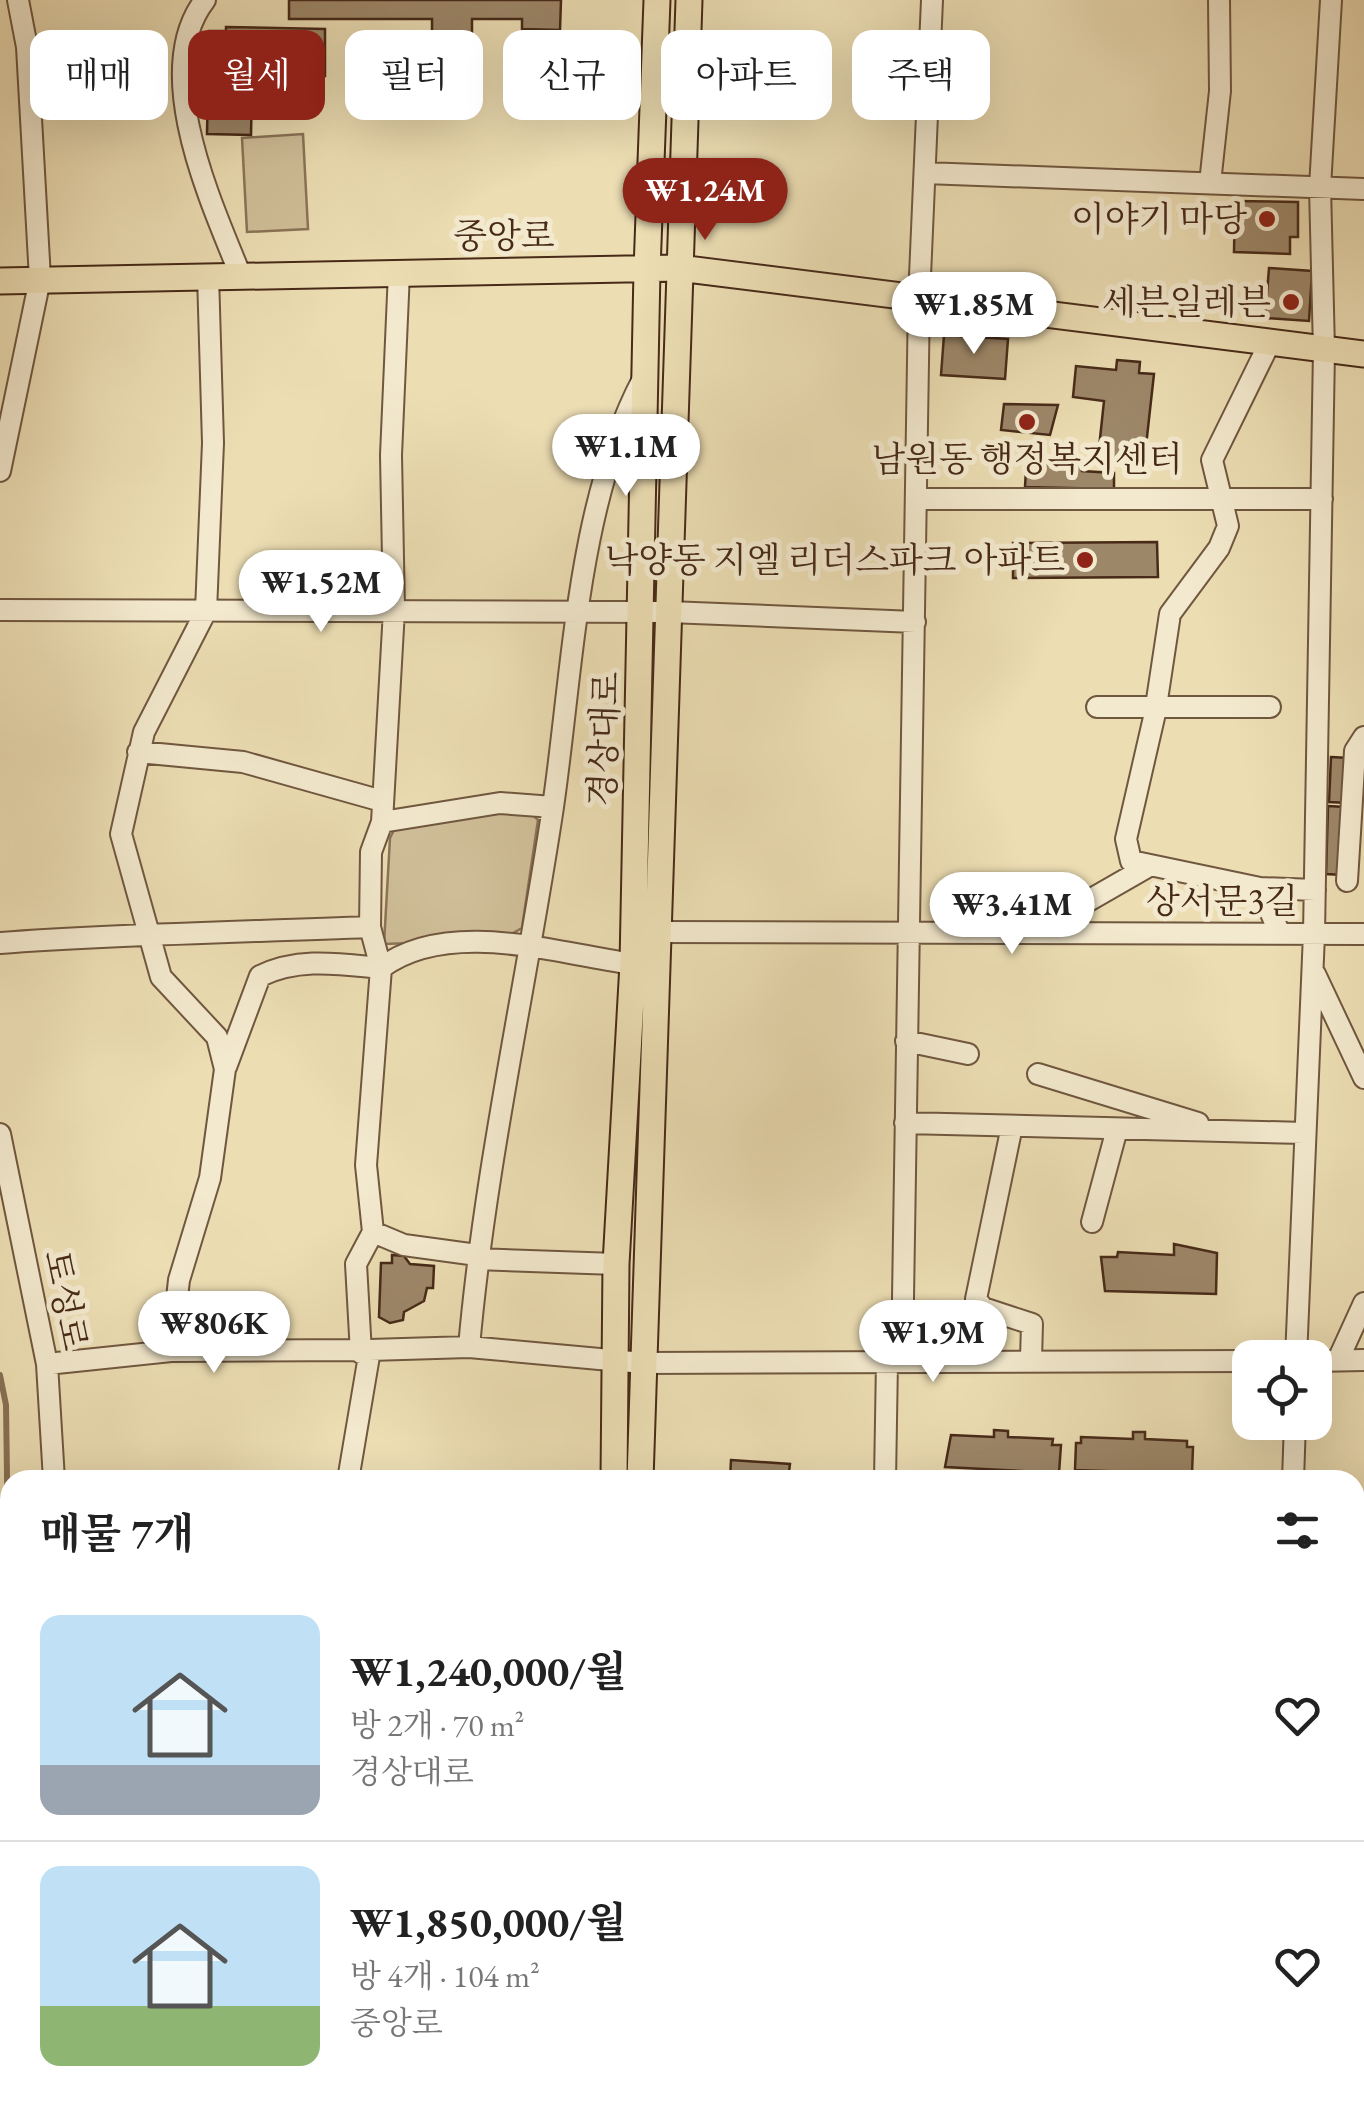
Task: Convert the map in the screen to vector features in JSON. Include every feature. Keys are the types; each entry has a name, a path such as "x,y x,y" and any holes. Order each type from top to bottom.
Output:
{"main road":[{"name":"경상대로","path":"639,1470 616,1264 632,964 647,270 658,0"},
{"name":"경상대로","path":"615,1470 630,1362 659,932 689,0"},
{"name":"중앙로","path":"0,280 679,268 1364,354"}],"street":[{"path":"0,471 40,278 27,47 18,0"},
{"path":"204,0 184,53 183,102 240,274"},
{"path":"886,1470 905,1123 920,298 932,0"},
{"path":"1210,183 1220,92 1219,0"},
{"path":"1297,1340 1314,934 1324,350 1320,187 1331,0"},
{"path":"924,173 1364,189"},
{"path":"349,1470 366,1352 356,1264 373,1232 366,1165 381,968 370,927 370,852 382,812 394,610 391,454 399,272"},
{"path":"208,275 213,443 206,611 144,732 121,834 138,883 147,933 161,978 217,1037 226,1069"},
{"path":"1270,342 1212,460 1228,526 1219,548 1170,614 1156,708 1126,839 1132,861 1260,888 1315,887 1356,880 1356,752 1364,737"},
{"path":"468,1348 477,1257 552,808 578,614 616,429 646,374"},
{"path":"916,499 1322,499"},
{"path":"0,610 669,612 915,622"},
{"path":"1098,707 1270,707"},
{"path":"138,752 243,762 382,812 500,803 552,808"},
{"path":"1032,932 1149,866"},
{"path":"1260,888 1280,934"},
{"path":"0,943 147,933 227,935 370,927"},
{"name":"상서문3길","path":"659,932 1364,934"},
{"path":"171,1350 179,1280 210,1178 226,1069 260,976 282,965 318,962 381,968 403,951 458,941 632,964"},
{"path":"1312,968 1364,1078"},
{"path":"906,1041 968,1054"},
{"path":"1038,1074 1225,1131"},
{"path":"905,1123 1306,1133"},
{"path":"1012,1126 976,1298 983,1308 1032,1324 1031,1359"},
{"path":"1092,1222 1117,1129"},
{"name":"토성로","path":"0,1134 46,1364 53,1470"},
{"path":"373,1232 404,1245 477,1257 616,1264"},
{"path":"1338,1360 1364,1303"},
{"path":"46,1364 171,1350 366,1352 468,1348 630,1362 1232,1361"},
{"path":"1332,1360 1364,1360"},
{"path":"1294,1440 1294,1470"}],"shaded area":[{"path":"303,134 308,229 247,232 242,138"},
{"path":"528,810 538,820 522,928 501,940 384,944 390,838 396,826"}],"building":[{"path":"289,0 561,0 560,30 522,29 522,19 472,19 472,30 432,30 432,19 289,19"},
{"path":"226,27 325,29 325,30"},
{"path":"207,120 251,120 251,135 207,134"},
{"name":"이야기 마당","path":"1235,201 1298,202 1298,237 1290,237 1290,254 1234,252"},
{"path":"1269,268 1312,271 1309,321 1265,318"},
{"path":"944,335 1008,339 1005,379 941,375"},
{"path":"1117,360 1140,362 1139,373 1154,374 1144,464 1108,460 1109,449 1099,448 1104,401 1073,397 1076,366 1116,370"},
{"name":"남원동 행정복지센터","path":"1004,404 1058,405 1050,435 1001,430"},
{"path":"1050,460 1081,462 1082,471 1114,473 1114,489 1025,487 1026,469"},
{"name":"낙양동 지엘 리더스파크 아파트","path":"1157,542 1158,577 1013,578 1013,543"},
{"path":"1331,757 1349,758 1347,803 1329,802"},
{"path":"1328,806 1345,807 1342,875 1326,874"},
{"path":"1174,1244 1217,1253 1216,1294 1105,1291 1101,1257 1117,1257 1118,1252 1174,1255"},
{"path":"392,1255 404,1256 410,1264 434,1266 433,1288 427,1288 424,1301 404,1312 403,1320 390,1323 379,1317 381,1263 392,1263"},
{"path":"994,1430 1008,1431 1008,1437 1053,1439 1052,1445 1061,1445 1059,1470 945,1467 951,1435 994,1437"},
{"path":"1133,1432 1145,1432 1145,1439 1187,1441 1187,1447 1193,1447 1192,1470 1075,1470 1076,1443 1081,1443 1081,1437 1133,1439"},
{"path":"731,1460 790,1464 789,1470 730,1470"}],"waterway":[{"path":"0,1375 6,1405 7,1470"}],"place":[{"name":"이야기 마당","path":"1267,219"},
{"name":"세븐일레븐","path":"1291,302"},
{"name":"남원동 행정복지센터","path":"1027,422"},
{"name":"낙양동 지엘 리더스파크 아파트","path":"1085,560"}]}
